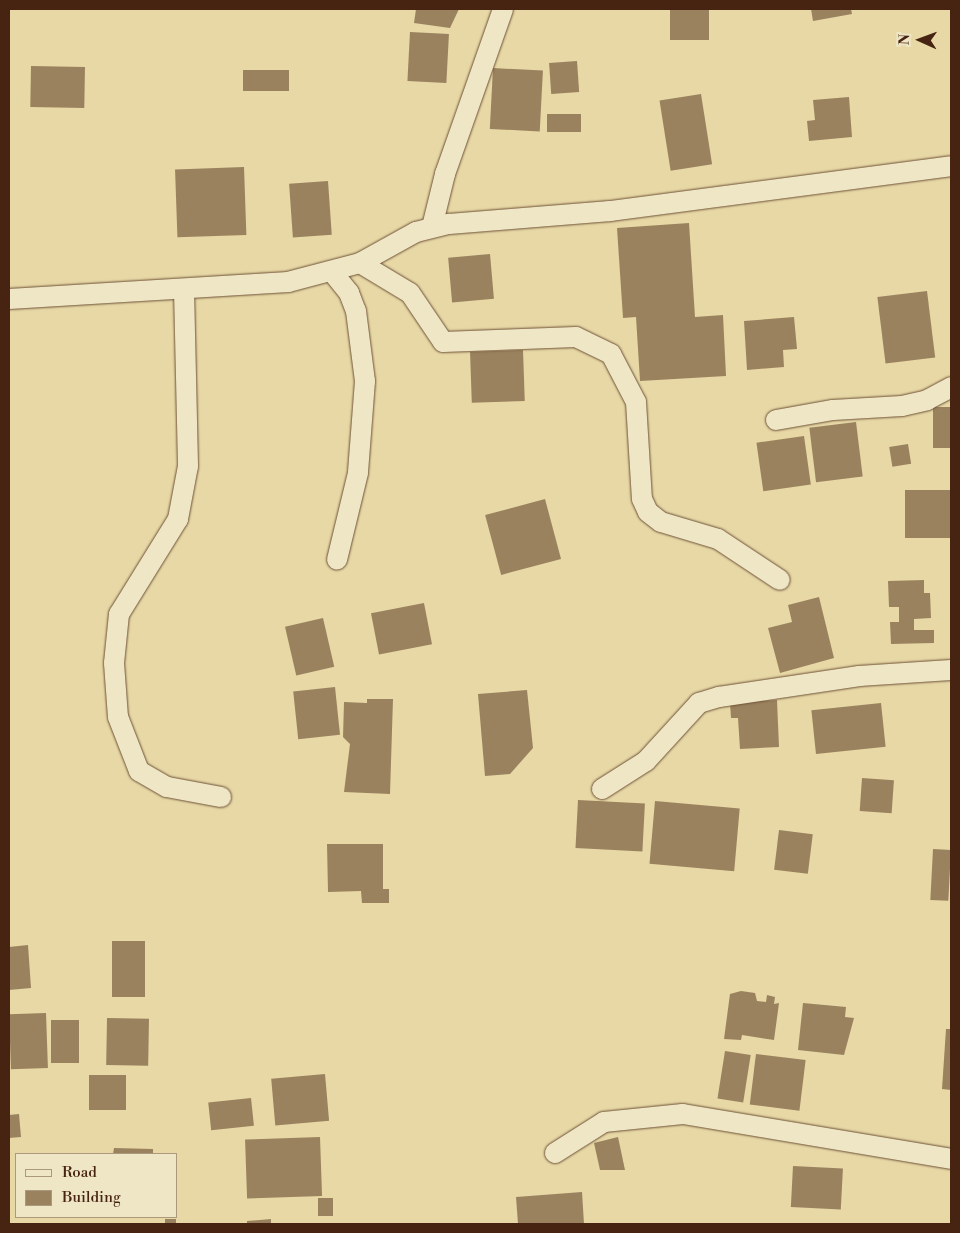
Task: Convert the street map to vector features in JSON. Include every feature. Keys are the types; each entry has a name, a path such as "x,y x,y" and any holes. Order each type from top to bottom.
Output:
{"street":[{"path":"432,227 445,174 503,9"},
{"path":"9,298 288,282 332,273 360,263 392,243 432,227 610,211 951,166"},
{"path":"360,263 410,293 443,342 576,337 611,354 636,402 642,499 648,512 661,522 718,539 780,580"},
{"path":"332,273 349,293 356,311 366,381 358,473 337,560"},
{"path":"184,289 190,396 186,475 178,519 119,614 114,663 118,717 139,771 167,787 221,797"},
{"path":"776,420 834,410 902,406 927,400 951,387"},
{"path":"602,789 646,761 699,703 719,697 859,676 951,670"},
{"path":"555,1153 604,1122 683,1114 951,1159"}],"building":[{"path":"416,9 459,9 450,28 414,23"},
{"path":"670,9 709,9 709,40 670,40"},
{"path":"811,9 851,9 852,14 813,21"},
{"path":"410,32 449,34 446,83 407,81"},
{"path":"577,61 579,92 551,94 549,63"},
{"path":"31,66 85,67 84,108 30,107"},
{"path":"493,68 543,71 540,132 490,129"},
{"path":"243,70 289,70 289,91 243,91"},
{"path":"701,94 712,164 671,171 660,101"},
{"path":"849,97 852,137 809,141 807,121 815,120 813,100"},
{"path":"547,114 581,114 581,132 547,132"},
{"path":"244,167 246,235 177,237 175,169"},
{"path":"328,181 332,235 293,238 289,184"},
{"path":"689,223 695,317 723,315 726,376 640,381 636,317 623,318 617,228"},
{"path":"490,254 494,299 452,302 448,258"},
{"path":"927,291 935,358 886,364 877,297"},
{"path":"794,317 797,349 783,350 784,367 747,370 744,321"},
{"path":"523,350 525,401 472,403 470,352"},
{"path":"933,407 951,407 951,448 933,448"},
{"path":"856,422 863,477 816,482 809,428"},
{"path":"804,436 811,485 763,491 756,443"},
{"path":"908,444 911,464 892,467 889,447"},
{"path":"905,490 951,490 951,538 905,538"},
{"path":"545,499 561,559 501,575 485,515"},
{"path":"924,580 924,593 930,593 931,618 914,619 914,630 934,630 934,643 891,644 890,622 899,622 899,607 889,607 888,581"},
{"path":"819,597 834,658 780,673 768,628 792,622 788,605"},
{"path":"424,603 432,644 379,655 371,613"},
{"path":"323,618 334,667 296,675 285,627"},
{"path":"335,687 340,735 298,739 293,691"},
{"path":"527,690 533,748 510,774 485,776 478,694"},
{"path":"367,699 393,699 390,794 344,792 350,744 343,737 344,702 367,703"},
{"path":"777,700 779,747 740,749 738,718 731,718 730,703"},
{"path":"881,703 886,747 816,754 811,710"},
{"path":"862,778 894,780 892,813 860,811"},
{"path":"578,800 645,804 642,851 575,848"},
{"path":"655,801 740,808 734,871 650,864"},
{"path":"779,830 813,834 808,874 774,870"},
{"path":"327,844 383,844 383,889 389,889 389,903 362,903 361,891 328,892"},
{"path":"933,849 951,850 948,901 930,900"},
{"path":"112,941 145,941 145,997 112,997"},
{"path":"28,945 31,988 9,990 9,947"},
{"path":"741,991 755,993 757,1001 766,1002 767,995 775,997 774,1004 779,1003 774,1040 742,1035 741,1040 724,1039 730,994"},
{"path":"803,1003 846,1007 845,1017 854,1018 844,1055 798,1050"},
{"path":"46,1013 48,1068 11,1069 9,1014"},
{"path":"107,1018 149,1019 148,1066 106,1065"},
{"path":"51,1020 79,1020 79,1063 51,1063"},
{"path":"946,1029 951,1029 951,1090 942,1089"},
{"path":"725,1051 751,1055 743,1102 717,1098"},
{"path":"756,1054 806,1060 799,1111 750,1105"},
{"path":"325,1074 329,1121 275,1126 271,1079"},
{"path":"89,1075 126,1075 126,1110 89,1110"},
{"path":"251,1098 254,1126 211,1130 208,1102"},
{"path":"19,1114 21,1137 9,1138 9,1115"},
{"path":"320,1137 322,1196 247,1199 245,1140"},
{"path":"618,1137 625,1170 600,1170 594,1143"},
{"path":"114,1148 153,1149 153,1153 113,1153"},
{"path":"793,1166 843,1169 841,1210 791,1207"},
{"path":"582,1192 584,1224 518,1224 516,1197"},
{"path":"318,1198 333,1198 333,1216 318,1216"},
{"path":"165,1219 176,1219 176,1224 165,1224"},
{"path":"271,1219 271,1224 247,1224 247,1221"}]}
